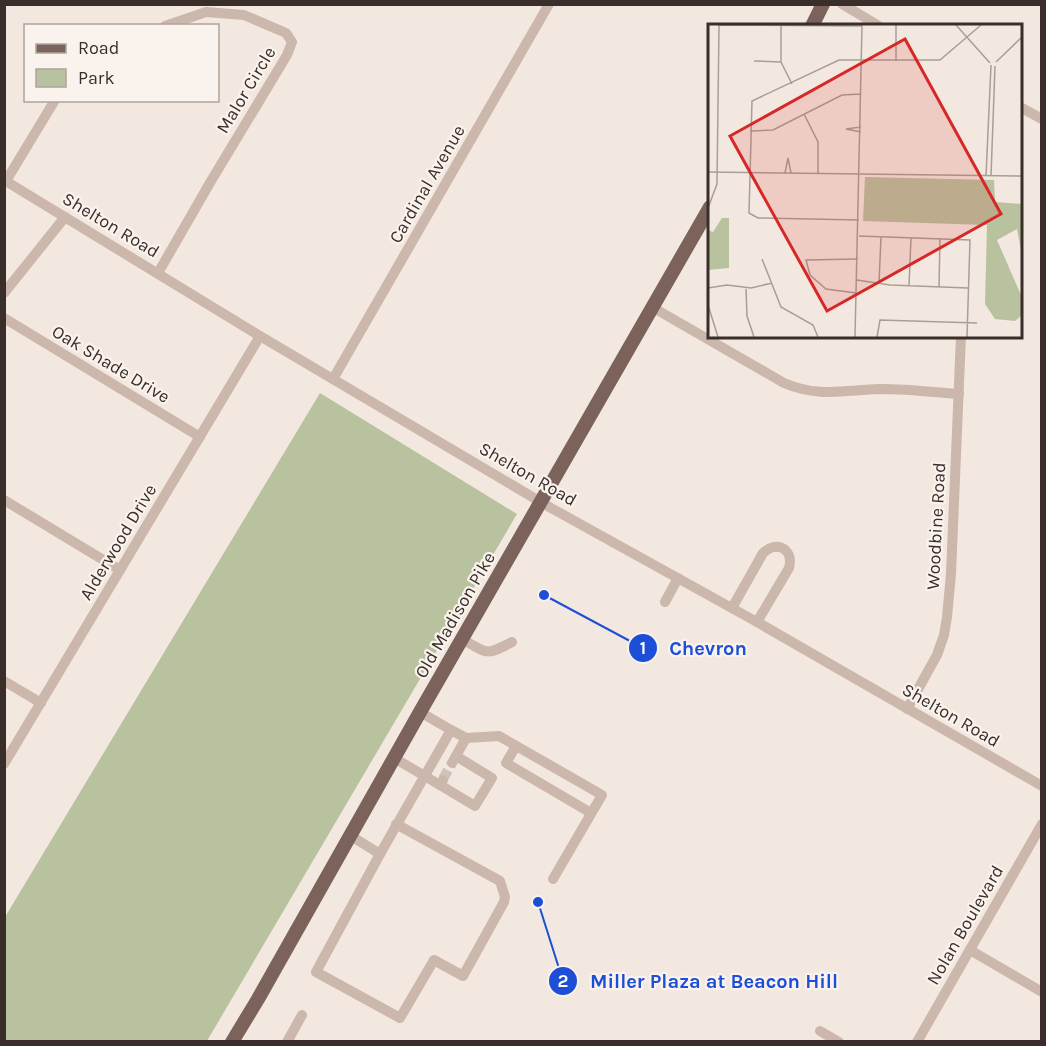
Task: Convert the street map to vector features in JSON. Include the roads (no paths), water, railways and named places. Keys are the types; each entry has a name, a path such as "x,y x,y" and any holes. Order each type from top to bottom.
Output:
{"main road":[{"path":"813,24 823,4"},
{"name":"Old Madison Pike","path":"232,1041 708,210"}],"street":[{"name":"Cardinal Avenue","path":"333,379 549,4"},
{"path":"842,4 876,24"},
{"name":"Malor Circle","path":"158,273 287,55 292,42 286,33 244,15 206,12 171,24"},
{"path":"5,181 54,102"},
{"path":"1022,108 1041,119"},
{"name":"Shelton Road","path":"5,181 260,336 541,502 757,622 1041,786"},
{"path":"4,293 65,217"},
{"path":"652,307 797,389 836,393 868,389 898,389 959,394"},
{"name":"Oak Shade Drive","path":"4,318 200,437"},
{"name":"Alderwood Drive","path":"4,764 260,336"},
{"name":"Woodbine Road","path":"907,708 937,655 947,617 951,574 961,338"},
{"path":"4,500 120,570"},
{"path":"732,608 764,553 769,548 782,548 791,560 789,568 757,622"},
{"path":"665,602 678,578"},
{"path":"462,639 488,652 512,642"},
{"path":"4,681 41,703"},
{"path":"420,712 466,738 500,736 602,795 553,879"},
{"path":"396,824 500,881 505,897 464,976 434,960 400,1018 316,972 396,824 451,730"},
{"path":"394,758 424,776 442,782 475,806 492,777 454,760 466,738"},
{"path":"516,746 506,763 591,813"},
{"name":"Nolan Boulevard","path":"917,1041 1041,824"},
{"path":"351,836 380,854"},
{"path":"970,950 1041,992"},
{"path":"287,1041 302,1015"},
{"path":"820,1030 839,1041"}],"tunnel":[{"path":"443,779 452,763"}],"place":[{"name":"Chevron","path":"544,595"},
{"name":"Miller Plaza at Beacon Hill","path":"538,902"}]}
